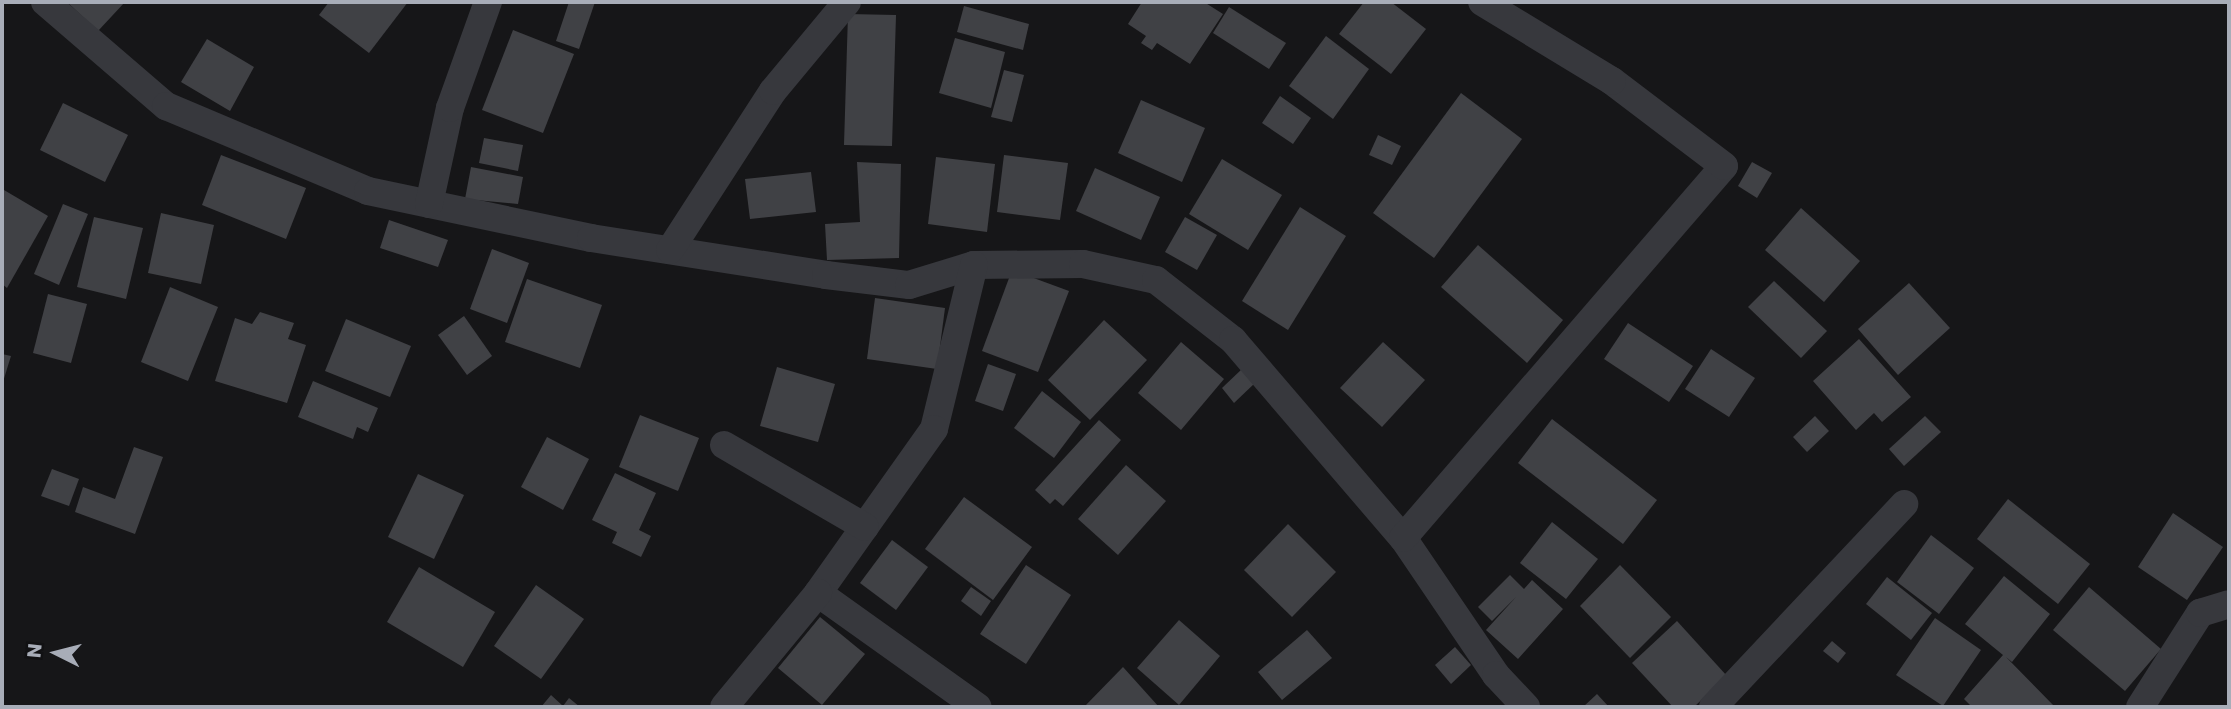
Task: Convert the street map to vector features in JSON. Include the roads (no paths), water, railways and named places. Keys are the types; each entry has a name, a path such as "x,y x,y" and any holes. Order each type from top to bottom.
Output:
{"street":[{"path":"46,2 166,106 368,191 670,250 909,285 974,265 1083,264 1156,280 1233,340 1403,538 1496,675 1527,707"},
{"path":"429,204 450,108 488,2"},
{"path":"670,250 773,91 847,2"},
{"path":"1403,538 1724,166 1612,81 1482,2"},
{"path":"724,707 818,593 934,429 974,265"},
{"path":"724,445 865,527"},
{"path":"1713,707 1904,504"},
{"path":"818,593 978,707"},
{"path":"2140,707 2200,613 2229,604"}]}
